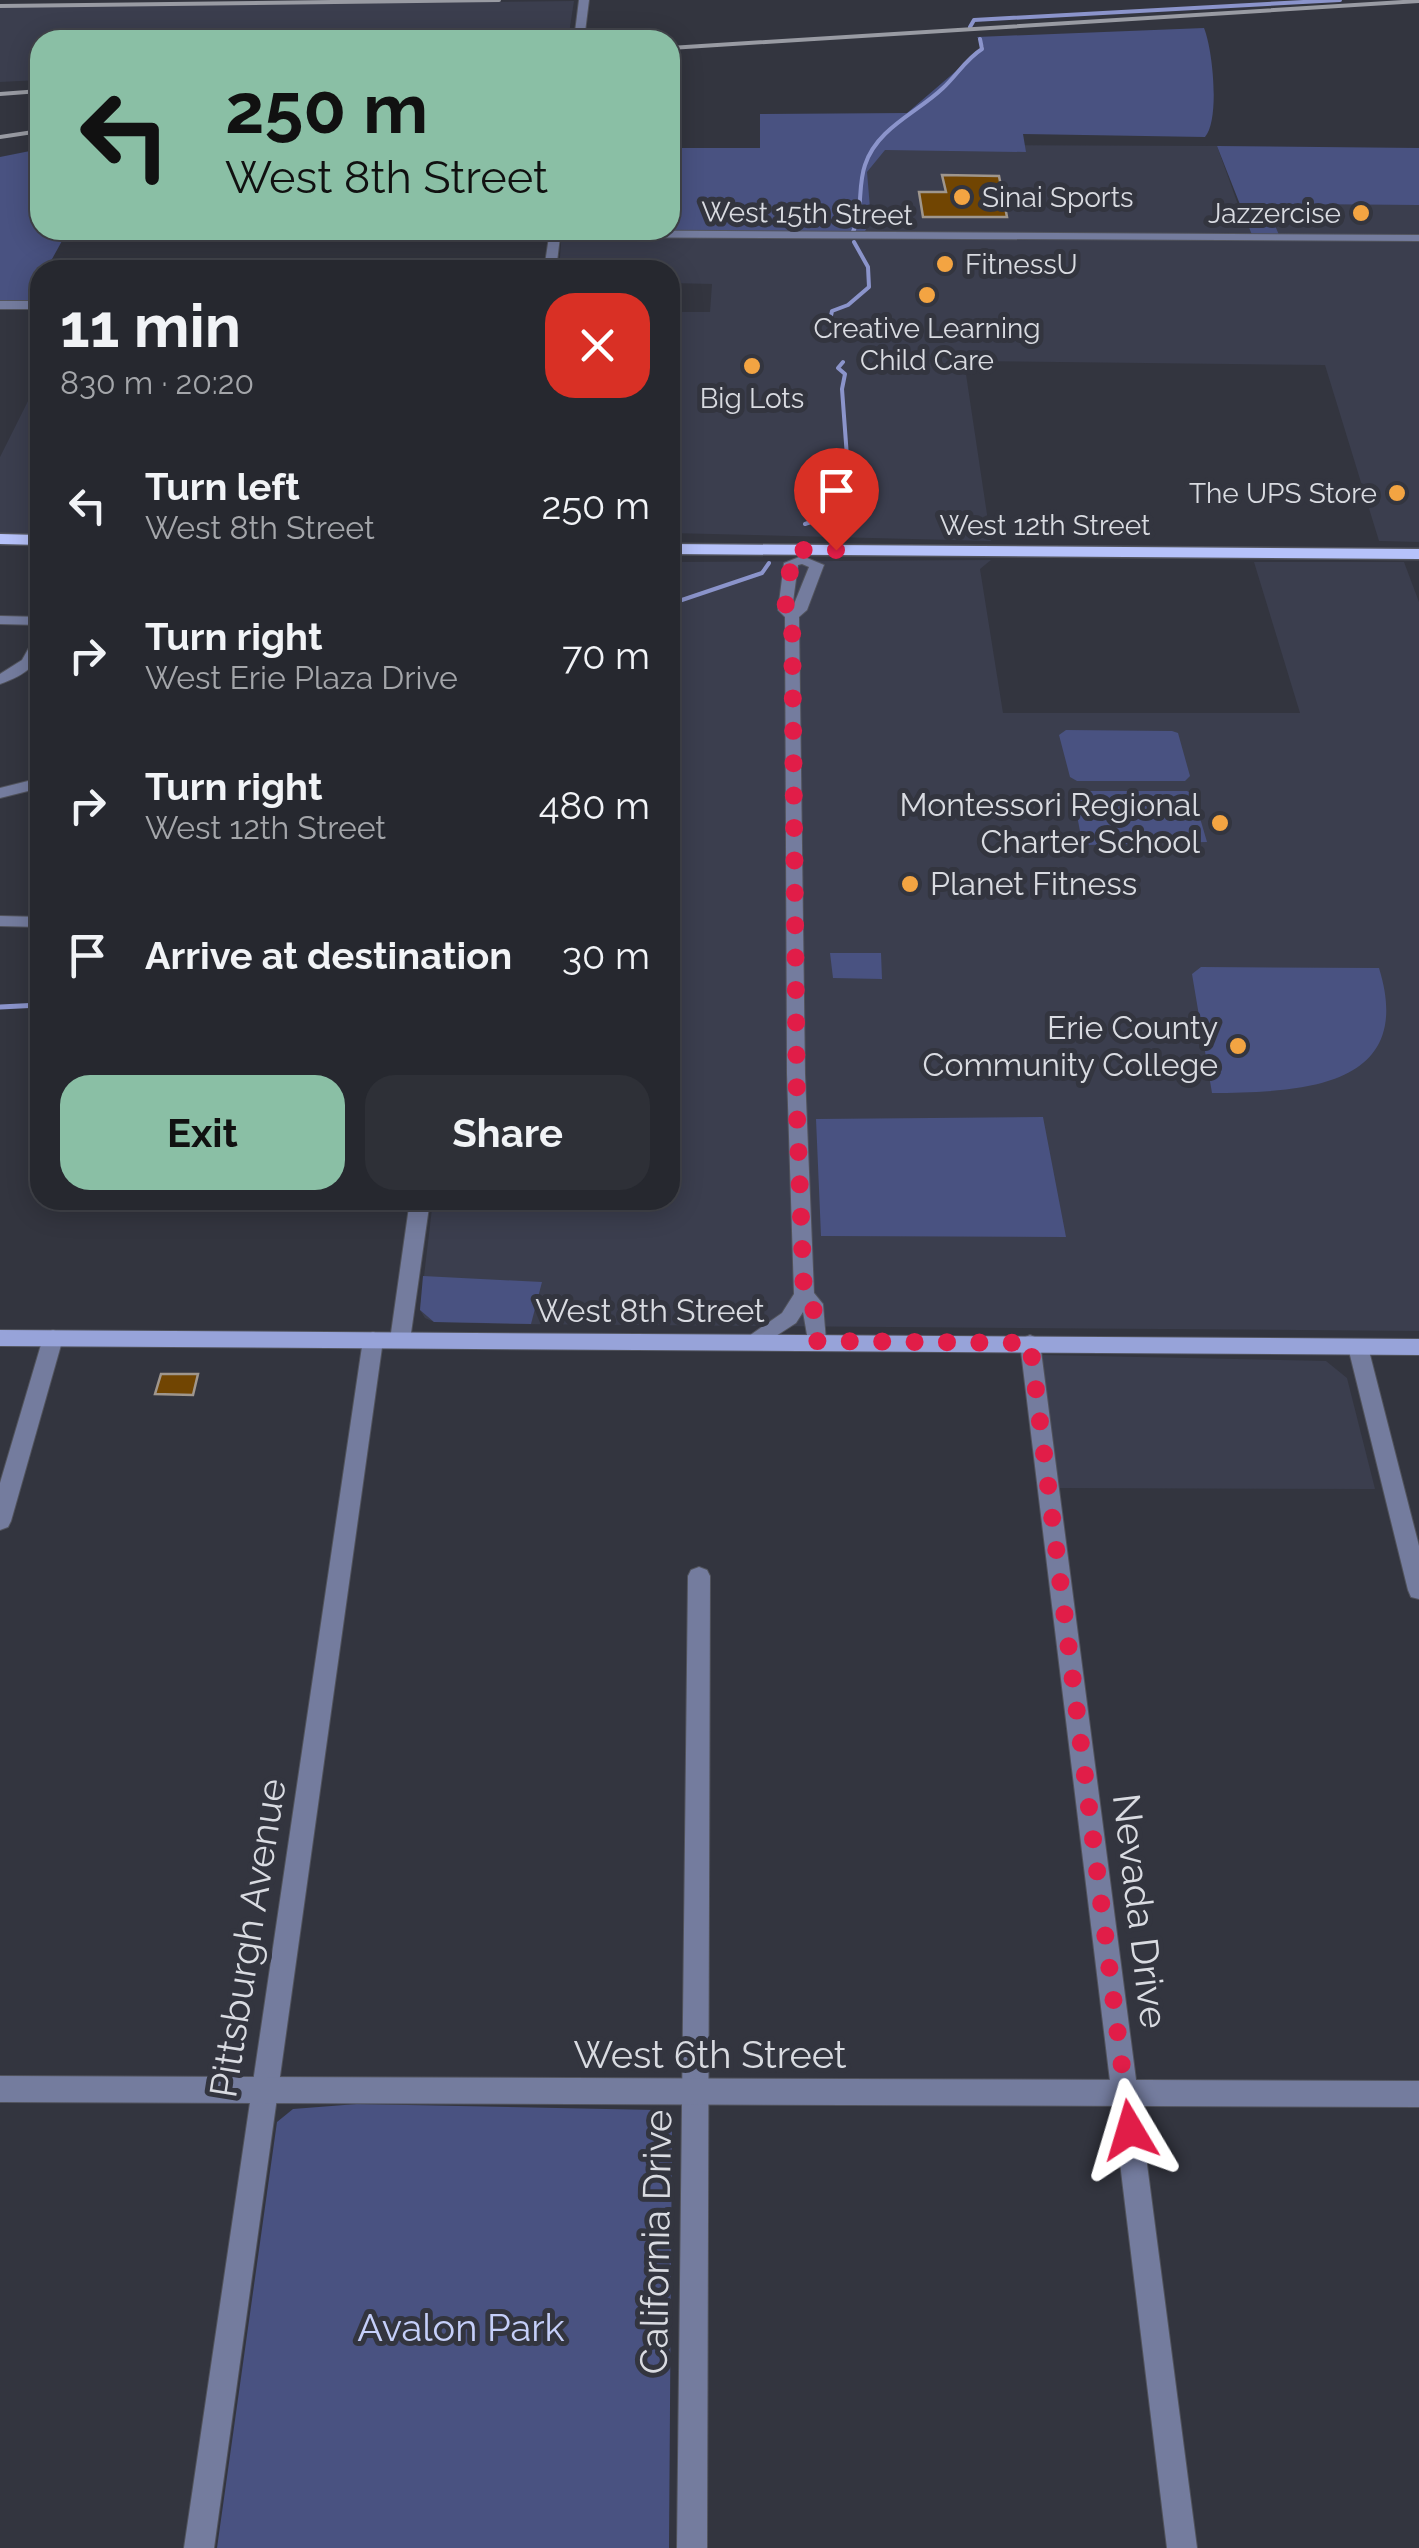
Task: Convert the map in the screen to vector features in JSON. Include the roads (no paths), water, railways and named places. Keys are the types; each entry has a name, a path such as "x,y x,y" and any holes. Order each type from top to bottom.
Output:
{"main road":[{"path":"0,539 30,540"},
{"name":"West 12th Street","path":"680,549 802,555 1419,554"},
{"path":"0,553 30,553"},
{"name":"West 8th Street","path":"0,1338 756,1340 1419,1348"}],"street":[{"path":"580,30 584,0"},
{"name":"West 15th Street","path":"680,233 1419,238"},
{"path":"0,305 30,305"},
{"path":"756,1340 789,1318 804,1295 796,1088 792,616 785,610 790,565 802,555 817,566 800,610 792,616"},
{"path":"0,620 30,620"},
{"path":"0,680 30,658"},
{"path":"0,793 30,786"},
{"path":"0,921 30,922"},
{"path":"400,1340 419,1210"},
{"path":"804,1295 813,1304 816,1341"},
{"path":"0,1521 53,1338"},
{"name":"Pittsburgh Avenue","path":"199,2548 373,1340"},
{"name":"Nevada Drive","path":"1030,1343 1182,2548"},
{"path":"1358,1347 1419,1590"},
{"name":"California Drive","path":"692,2548 699,1576"},
{"name":"West 6th Street","path":"0,2089 1419,2094"}],"waterway":[{"path":"970,27 974,20 1340,0"},
{"path":"852,234 871,152 888,131 943,88 982,49 980,39"},
{"path":"829,325 832,311 848,305 869,287 868,267 854,242"},
{"path":"805,524 834,514 847,517 851,511 842,389 845,374 838,368 843,362"},
{"path":"680,601 762,573 769,563"},
{"path":"0,1007 30,1006"}],"railway":[{"path":"0,6 499,0"},
{"path":"680,47 1419,1"},
{"path":"0,94 30,92"},
{"path":"0,137 30,132"}],"place":[{"name":"Sinai Sports","path":"962,197"},
{"name":"Jazzercise","path":"1361,213"},
{"name":"FitnessU","path":"945,264"},
{"name":"Creative Learning Child Care","path":"927,295"},
{"name":"Big Lots","path":"752,366"},
{"name":"The UPS Store","path":"1397,493"},
{"name":"Montessori Regional Charter School","path":"1220,823"},
{"name":"Planet Fitness","path":"910,884"},
{"name":"Erie County Community College","path":"1238,1046"}],"park label":[{"name":"Avalon Park","path":"461,2328"}]}
